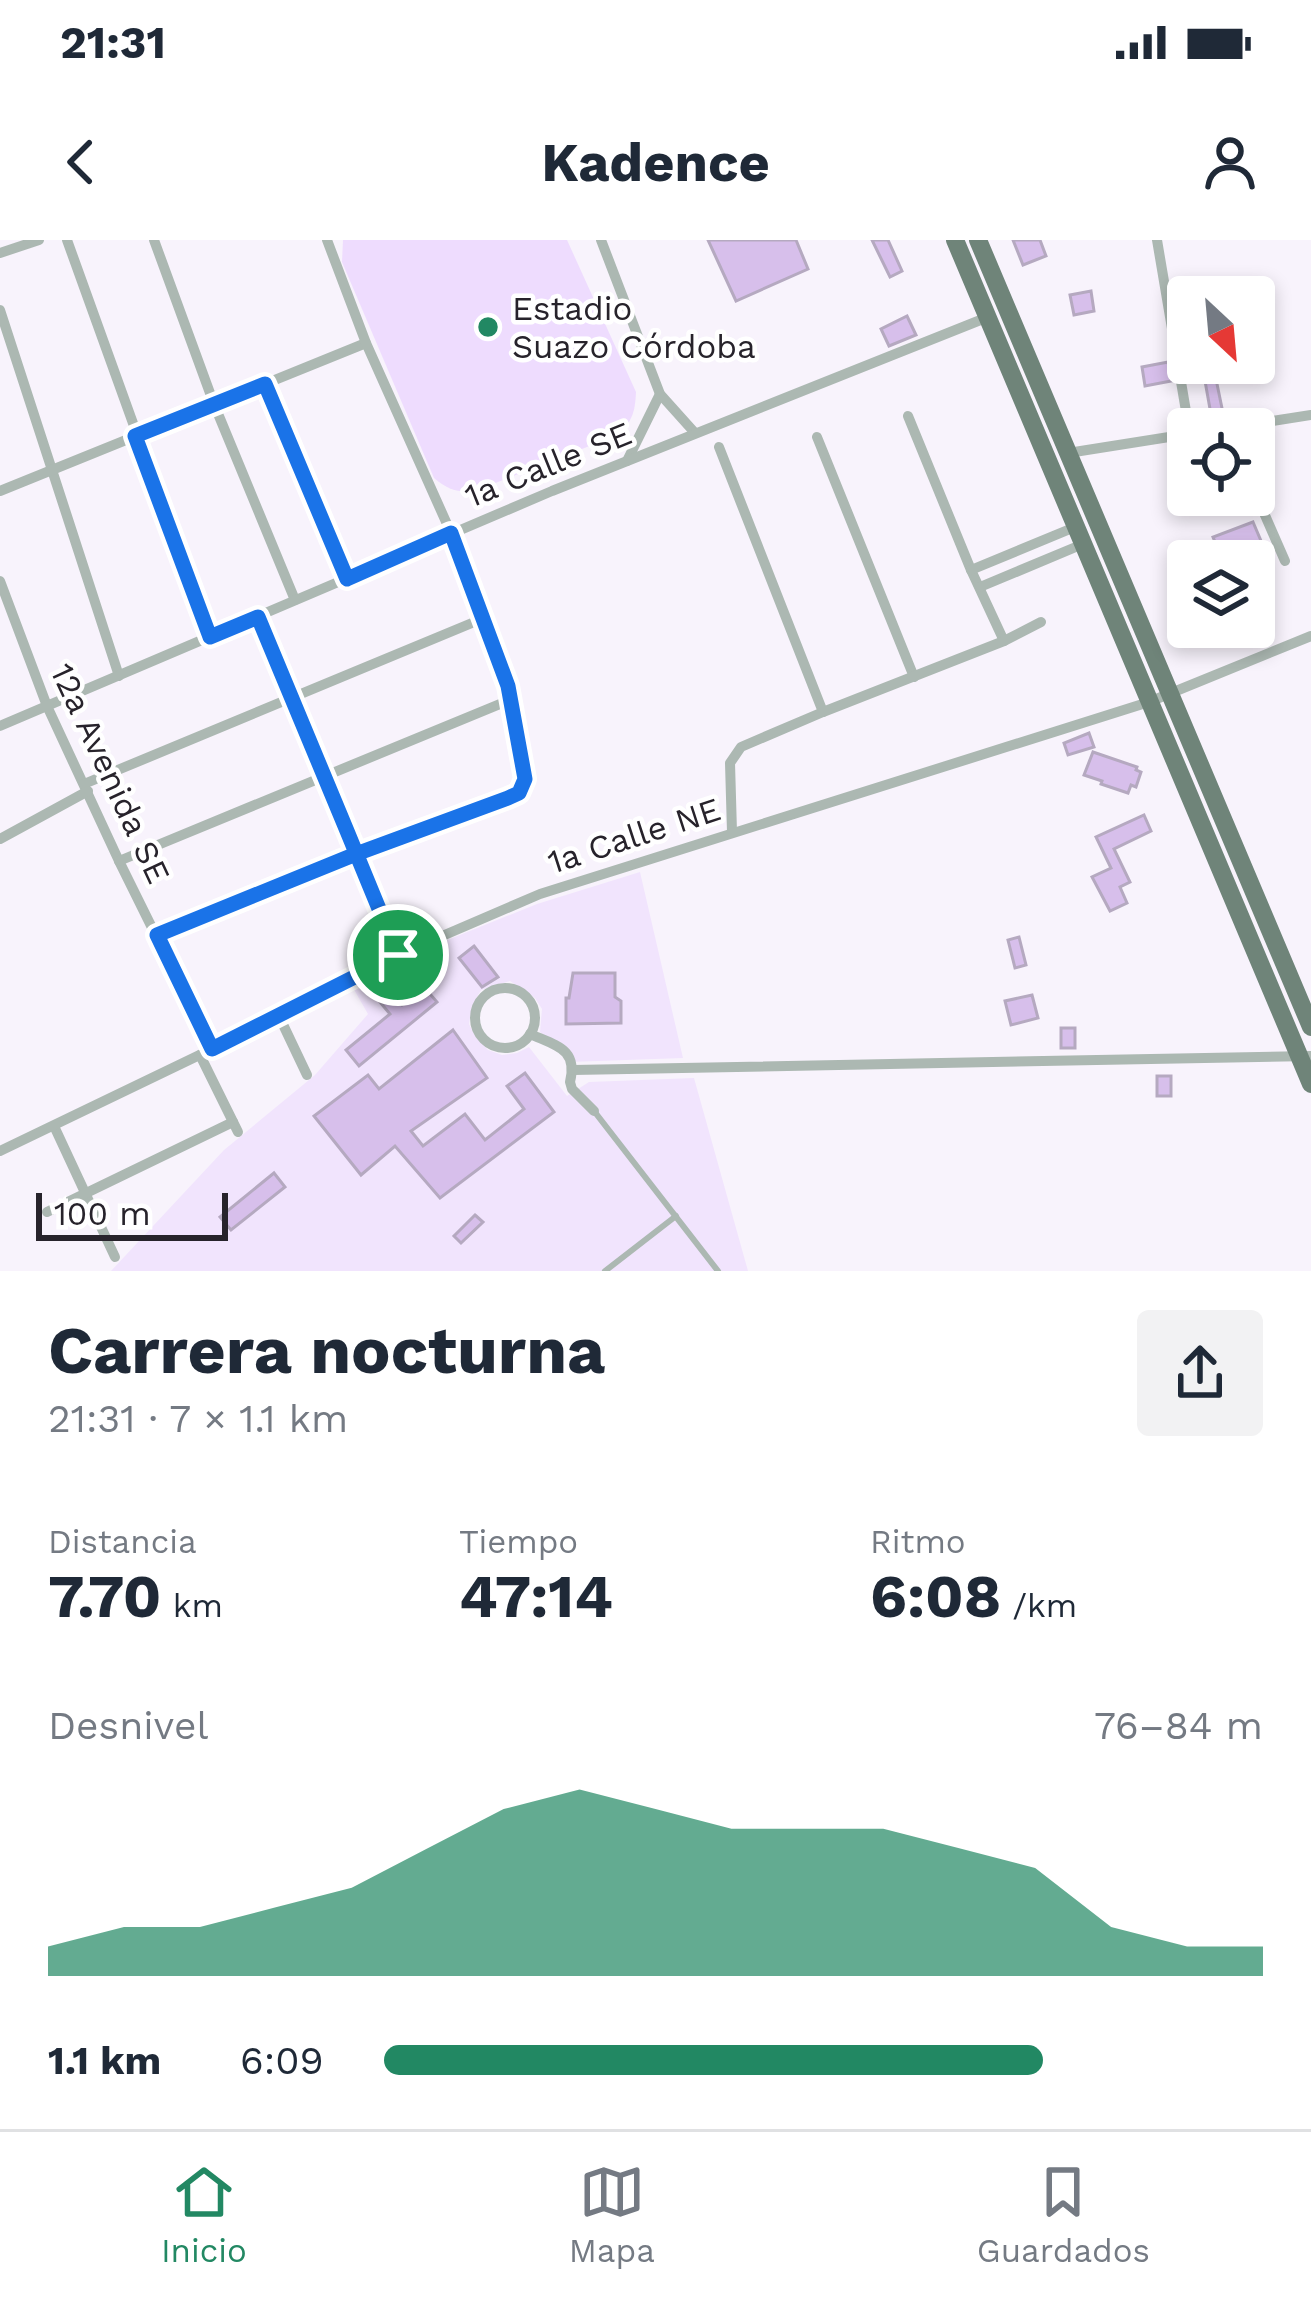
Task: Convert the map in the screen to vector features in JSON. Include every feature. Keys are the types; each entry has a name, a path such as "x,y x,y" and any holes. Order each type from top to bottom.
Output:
{"main road":[{"path":"955,240 1079,535 1311,1027"},
{"path":"978,240 1068,453 1159,699 1305,1057 1311,1084"}],"street":[{"path":"0,253 39,240"},
{"path":"67,240 210,637"},
{"path":"154,240 214,404 295,600"},
{"path":"157,935 508,798 519,793 525,779 512,699 484,618 366,344 327,240"},
{"path":"601,240 661,394 695,433"},
{"path":"1156,240 1185,408"},
{"path":"0,310 119,676"},
{"name":"1a Calle SE","path":"0,726 451,533 988,317"},
{"path":"0,490 366,344"},
{"path":"265,384 347,579"},
{"path":"627,461 661,394"},
{"path":"1275,421 1311,415"},
{"path":"908,416 1004,641"},
{"path":"1068,453 1167,436"},
{"path":"817,437 914,677"},
{"path":"719,447 823,712"},
{"path":"1266,516 1286,561"},
{"path":"971,570 1079,535"},
{"path":"980,587 1079,535"},
{"name":"12a Avenida SE","path":"0,581 47,706 157,935 236,1127 86,1194"},
{"path":"258,617 398,955"},
{"path":"0,839 86,788 484,618"},
{"path":"732,832 730,763 741,747 1042,622"},
{"name":"1a Calle NE","path":"0,1151 398,955 540,894 1159,699 1311,636"},
{"path":"119,862 512,699"},
{"path":"503,988 521,993 533,1007 530,1034 507,1048 489,1043 475,1020 480,1002 503,988"},
{"path":"278,1016 307,1075"},
{"path":"530,1034 564,1049 571,1058 572,1089 594,1111"},
{"path":"573,1070 1305,1057"},
{"path":"54,1126 116,1257"},
{"path":"47,1212 86,1194"}],"lane":[{"path":"594,1111 718,1271"},
{"path":"605,1271 676,1216"}],"shaded area":[{"name":"Estadio Suazo Córdoba","path":"343,240 567,240 636,392 629,422 615,436 475,491 443,485 434,478 342,262"},
{"path":"640,872 683,1058 569,1062 540,1032 542,1009 535,998 510,981 481,990 469,1024 488,1050 502,1055 529,1047 567,1096 589,1082 694,1078 748,1271 111,1271 224,1150 315,1075 368,1014 352,986 537,904"}],"building":[{"path":"708,240 796,240 808,269 736,301"},
{"path":"872,240 888,240 902,271 890,277"},
{"path":"1013,240 1040,240 1046,256 1023,265"},
{"path":"1091,291 1094,311 1074,315 1070,295"},
{"path":"907,316 916,335 889,346 881,329"},
{"path":"1167,362 1167,382 1145,386 1142,367"},
{"path":"1206,384 1217,384 1222,408 1210,408"},
{"path":"1253,522 1261,540 1214,540"},
{"path":"1089,733 1094,747 1068,755 1064,743"},
{"path":"1093,752 1137,767 1141,772 1136,787 1131,785 1128,793 1084,775"},
{"path":"1144,815 1151,831 1114,849 1130,882 1120,887 1127,903 1110,911 1092,877 1111,868 1096,837"},
{"path":"1019,937 1026,965 1015,968 1008,940"},
{"path":"474,946 498,977 482,987 459,958"},
{"path":"573,973 615,973 621,1023 566,1024"},
{"path":"380,980 402,1005 424,987 437,1002 359,1066 346,1050 390,1014 369,989"},
{"path":"1032,995 1038,1018 1011,1025 1005,1001"},
{"path":"1061,1028 1075,1028 1075,1048 1061,1048"},
{"path":"453,1030 487,1078 411,1131 423,1146 465,1114 485,1140 524,1109 507,1086 525,1073 554,1112 440,1198 395,1146 361,1175 314,1116 368,1075 379,1089"},
{"path":"1157,1076 1171,1076 1171,1096 1157,1096"},
{"path":"274,1173 285,1187 231,1230 220,1217"},
{"path":"475,1215 483,1222 461,1243 454,1236"}],"place":[{"name":"Estadio Suazo Córdoba","path":"488,327"}],"route":[{"path":"398,955 212,1049 157,935 356,854 508,798 519,793 525,779 512,699 451,533 347,579 265,384 135,436 210,637 258,617 325,777 356,854 398,955"}]}
